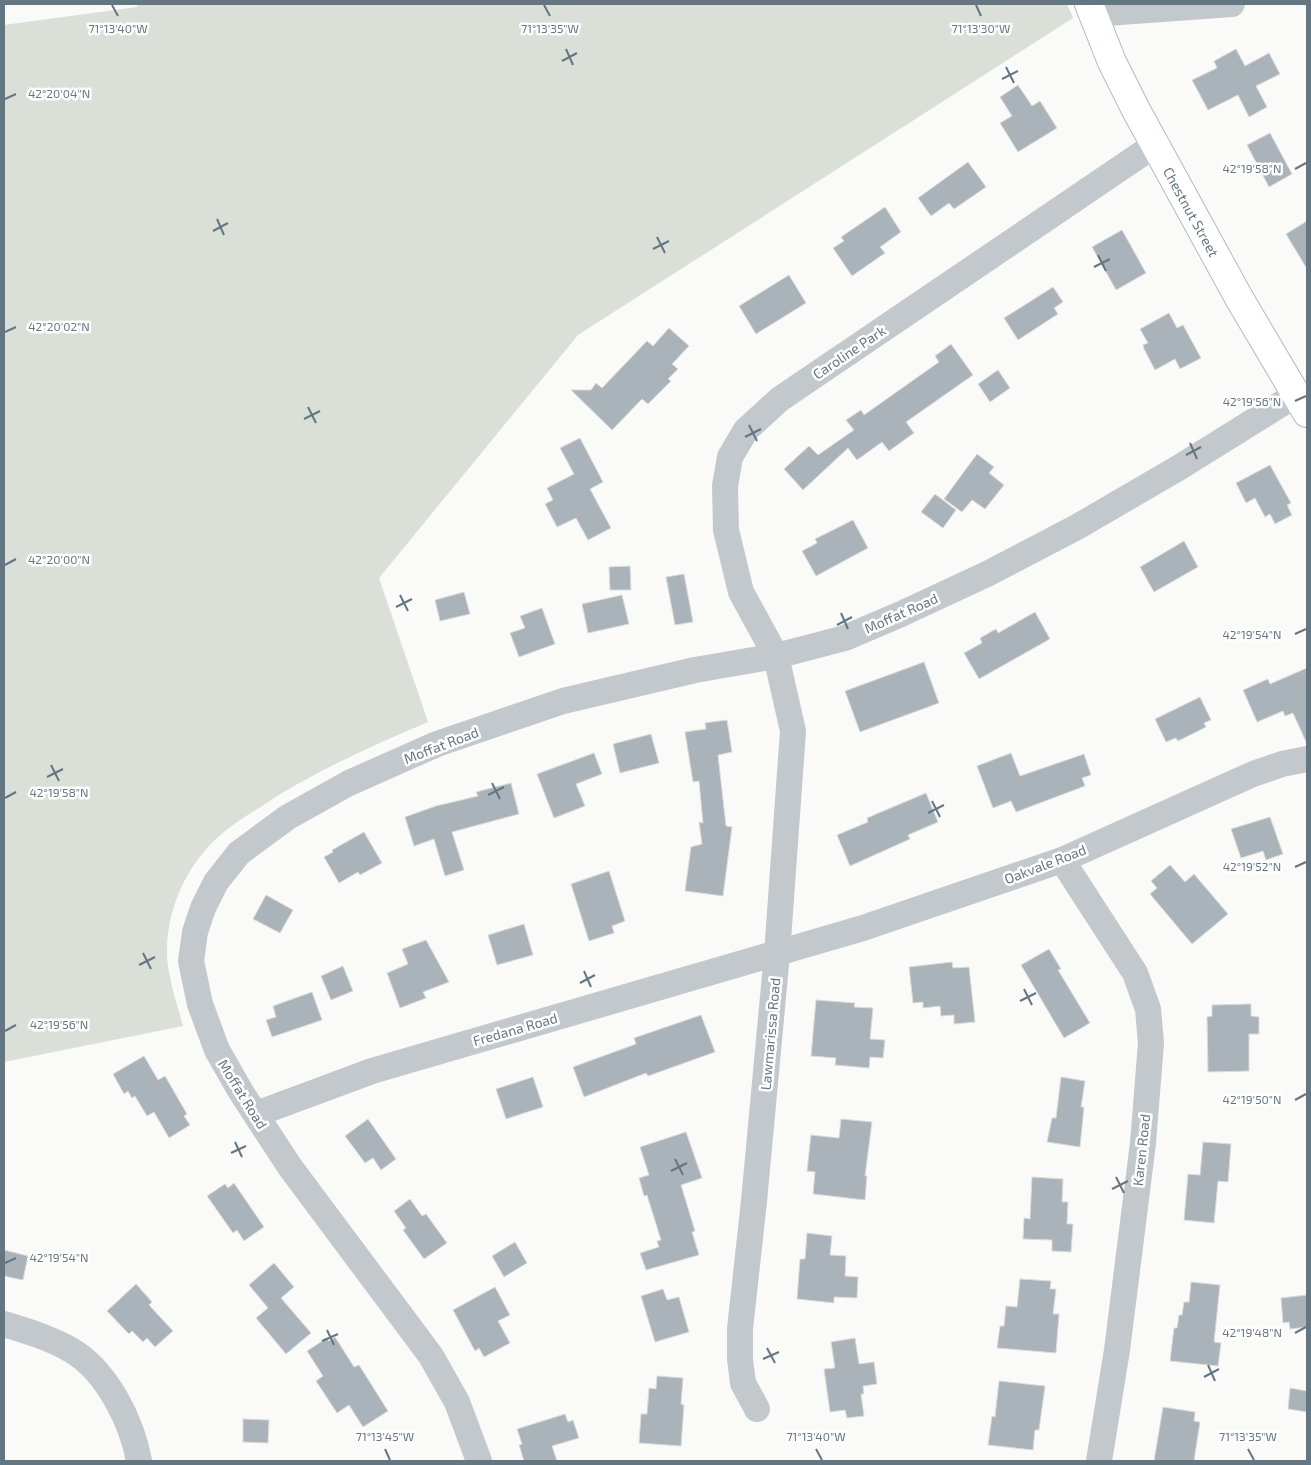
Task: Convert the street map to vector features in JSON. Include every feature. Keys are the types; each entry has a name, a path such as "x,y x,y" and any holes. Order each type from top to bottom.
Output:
{"main road":[{"name":"Chestnut Street","path":"1090,9 1112,62 1156,144 1239,298 1302,403"}],"street":[{"path":"1090,9 1232,4"},
{"name":"Caroline Park","path":"776,656 741,592 726,530 726,486 730,457 746,430 780,399 1156,144"},
{"name":"Moffat Road","path":"479,1461 457,1402 431,1356 290,1167 217,1050 200,1004 190,961 194,932 216,882 239,853 288,817 349,783 437,744 563,701 695,670 776,656 845,638 987,574 1077,527 1180,467 1302,403"},
{"name":"Lawmarissa Road","path":"757,1409 743,1383 740,1359 740,1329 777,954 793,731 776,656"},
{"name":"Oakvale Road","path":"777,954 863,928 1062,860 1253,774 1307,758"},
{"name":"Karen Road","path":"1062,860 1134,973 1148,1010 1152,1043 1143,1143 1117,1350 1099,1461"},
{"name":"Fredana Road","path":"256,1114 372,1071 584,1008 777,954"},
{"path":"4,1324 39,1335 72,1351 97,1371 123,1409 136,1445 139,1461"}],"shaded area":[{"path":"138,4 1067,4 1073,18 578,335 379,578 428,722 320,772 279,795 236,823 215,840 203,853 181,888 172,914 167,941 169,973 183,1026 4,1062 4,25 137,7"}],"building":[{"path":"1236,49 1245,66 1269,53 1280,74 1256,86 1267,107 1249,117 1238,95 1208,110 1192,80 1217,68 1214,61"},
{"path":"1018,85 1032,106 1040,101 1057,128 1018,152 1000,123 1012,116 1000,97"},
{"path":"1270,133 1292,174 1269,187 1247,145"},
{"path":"968,162 986,187 954,209 949,203 931,216 918,198"},
{"path":"885,207 901,232 880,247 885,253 852,276 833,248 844,241 841,237"},
{"path":"1307,221 1307,269 1286,234"},
{"path":"1122,230 1146,273 1116,290 1092,247"},
{"path":"789,275 806,303 756,334 739,306"},
{"path":"1053,287 1063,302 1054,308 1058,314 1018,340 1004,318"},
{"path":"1169,313 1177,328 1183,325 1201,358 1180,369 1175,359 1155,370 1144,349 1143,345 1148,343 1140,329"},
{"path":"669,328 689,346 672,364 678,369 668,379 671,381 648,404 642,399 612,430 571,390 591,390 596,383 602,388 647,341 653,346"},
{"path":"951,344 973,375 906,422 914,433 889,451 882,442 857,460 848,448 803,490 784,469 809,446 818,455 854,430 846,420 861,410 864,415 939,362 935,356"},
{"path":"998,370 1010,388 990,402 978,384"},
{"path":"580,438 603,482 590,489 611,528 588,540 576,518 557,527 545,504 553,500 547,488 574,474 560,448"},
{"path":"977,454 994,467 989,473 1004,485 985,509 972,500 962,512 944,499"},
{"path":"1270,465 1291,503 1287,505 1292,515 1275,524 1270,514 1265,517 1255,498 1246,503 1236,483"},
{"path":"935,494 956,510 943,528 921,512"},
{"path":"853,520 868,548 816,576 802,551 817,543 815,539"},
{"path":"1184,541 1198,567 1154,592 1140,567"},
{"path":"630,566 631,590 610,590 609,567"},
{"path":"684,574 693,622 675,625 666,577"},
{"path":"464,592 470,614 440,621 435,600"},
{"path":"622,595 629,624 588,633 582,604"},
{"path":"542,608 555,644 519,657 510,633 525,628 520,616"},
{"path":"1035,612 1050,639 979,679 964,653 982,643 980,638 996,629 998,633"},
{"path":"924,662 939,703 860,732 845,691"},
{"path":"1307,668 1307,744 1293,713 1285,716 1283,711 1257,722 1243,690 1268,679 1270,684"},
{"path":"1200,697 1211,720 1204,723 1206,727 1178,741 1176,738 1166,742 1155,719"},
{"path":"727,720 732,752 718,755 726,826 732,827 723,896 685,891 691,847 702,844 699,822 703,823 699,781 693,782 685,732 706,729 705,723"},
{"path":"651,734 659,763 620,773 613,744"},
{"path":"594,753 602,774 576,784 585,806 554,818 537,774"},
{"path":"1011,753 1020,776 1084,754 1091,775 1082,778 1085,786 1016,812 1011,801 993,808 977,766"},
{"path":"511,783 519,814 452,832 464,870 445,876 434,839 414,846 405,817 436,806 478,796 476,792"},
{"path":"926,793 938,822 908,835 910,839 850,866 837,835 868,822 867,818"},
{"path":"1270,817 1283,854 1266,860 1263,851 1241,858 1231,829"},
{"path":"364,832 382,863 360,875 358,872 339,883 324,857 333,852 332,850"},
{"path":"1170,865 1185,882 1194,874 1228,914 1192,944 1150,894 1157,888 1151,881"},
{"path":"609,871 625,921 612,926 614,933 589,941 571,884"},
{"path":"266,895 293,910 280,933 253,919"},
{"path":"524,924 533,955 497,965 488,935"},
{"path":"426,940 449,982 423,992 426,998 400,1008 387,973 408,964 402,949"},
{"path":"1049,949 1061,969 1058,970 1090,1023 1064,1038 1021,965"},
{"path":"952,962 953,968 969,967 975,1022 954,1024 954,1015 941,1016 940,1006 923,1008 923,1002 913,1003 909,967"},
{"path":"343,966 353,991 331,1000 321,976"},
{"path":"312,992 322,1020 272,1037 266,1020 276,1017 273,1006"},
{"path":"816,1000 855,1003 854,1007 873,1008 870,1039 885,1040 883,1058 870,1057 869,1068 835,1065 836,1058 811,1056"},
{"path":"1251,1004 1251,1016 1259,1017 1259,1034 1249,1034 1249,1071 1208,1072 1207,1017 1212,1016 1212,1005"},
{"path":"701,1015 715,1052 648,1076 646,1073 584,1097 573,1067 636,1044 634,1038"},
{"path":"144,1056 158,1080 165,1076 187,1114 184,1116 190,1125 169,1138 154,1112 147,1116 135,1096 132,1098 128,1091 124,1094 113,1074"},
{"path":"533,1077 543,1107 506,1119 496,1089"},
{"path":"1061,1077 1085,1081 1081,1107 1084,1107 1080,1147 1047,1142 1052,1118 1056,1118"},
{"path":"368,1119 396,1159 381,1170 373,1158 365,1163 345,1136"},
{"path":"841,1119 872,1122 865,1176 867,1176 865,1200 813,1194 815,1172 807,1171 811,1135 839,1138"},
{"path":"686,1132 702,1178 681,1185 695,1231 692,1232 699,1255 646,1270 640,1253 659,1247 657,1241 661,1240 647,1195 644,1196 639,1178 649,1175 640,1147"},
{"path":"1203,1142 1231,1144 1228,1182 1218,1181 1214,1223 1184,1220 1188,1174 1200,1175"},
{"path":"1032,1177 1063,1179 1062,1202 1068,1202 1067,1224 1073,1224 1071,1252 1052,1251 1052,1240 1023,1239 1024,1218 1030,1219"},
{"path":"234,1183 264,1227 244,1241 237,1230 233,1233 207,1196 225,1184 228,1188"},
{"path":"410,1199 422,1216 426,1214 447,1243 424,1259 403,1230 406,1228 394,1211"},
{"path":"807,1233 832,1236 830,1255 846,1256 845,1276 858,1277 857,1298 834,1297 834,1303 797,1299 800,1259 805,1259"},
{"path":"515,1242 527,1263 504,1277 492,1256"},
{"path":"4,1250 28,1256 23,1280 4,1276"},
{"path":"274,1263 294,1287 281,1298 311,1333 286,1354 256,1318 268,1308 249,1285"},
{"path":"1020,1279 1051,1281 1050,1289 1056,1289 1053,1314 1059,1314 1056,1353 997,1348 1000,1326 1004,1326 1006,1306 1017,1307"},
{"path":"1191,1282 1220,1285 1214,1342 1221,1343 1218,1366 1170,1361 1174,1328 1177,1328 1179,1315 1182,1315 1184,1302 1189,1302"},
{"path":"136,1284 152,1302 149,1305 173,1331 155,1347 147,1338 143,1342 132,1331 129,1334 107,1311"},
{"path":"495,1287 510,1315 498,1321 510,1343 484,1357 479,1348 475,1351 453,1310"},
{"path":"663,1289 667,1300 679,1297 689,1332 655,1342 641,1296"},
{"path":"1307,1295 1307,1327 1290,1329 1289,1322 1283,1323 1281,1298"},
{"path":"335,1337 354,1367 359,1365 388,1411 363,1427 349,1405 337,1413 316,1381 323,1376 307,1351 327,1338 329,1341"},
{"path":"855,1338 859,1364 874,1362 877,1384 863,1386 864,1394 861,1394 864,1416 847,1418 845,1410 830,1412 824,1369 835,1368 831,1342"},
{"path":"657,1376 683,1378 681,1404 684,1405 681,1446 639,1443 641,1414 647,1414 649,1388 656,1389"},
{"path":"999,1381 1045,1386 1039,1430 1035,1430 1033,1450 988,1445 992,1416 995,1417"},
{"path":"1290,1388 1307,1391 1307,1412 1288,1409"},
{"path":"1163,1407 1195,1412 1194,1421 1200,1422 1194,1461 1154,1461"},
{"path":"565,1414 568,1422 573,1420 579,1438 552,1446 557,1461 524,1461 519,1445 522,1444 517,1429"},
{"path":"243,1419 269,1420 268,1443 243,1442"}]}
